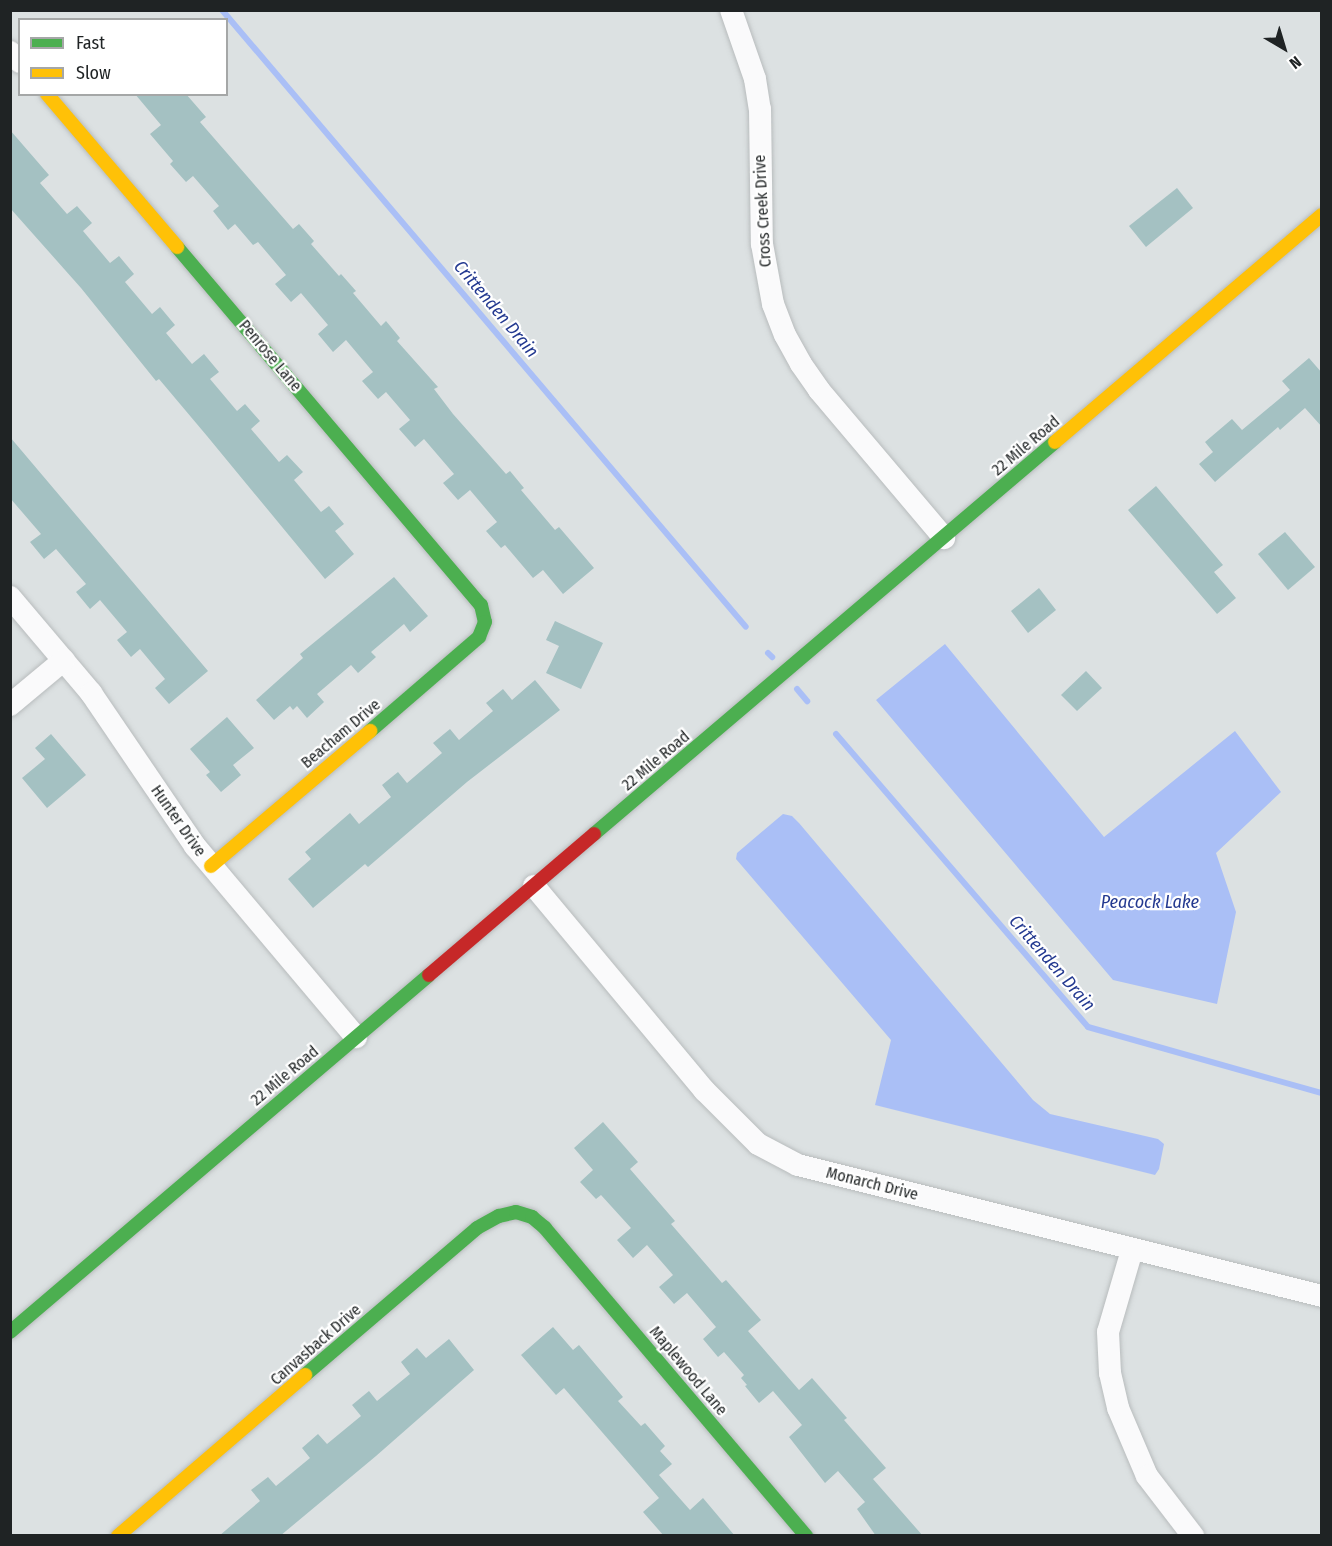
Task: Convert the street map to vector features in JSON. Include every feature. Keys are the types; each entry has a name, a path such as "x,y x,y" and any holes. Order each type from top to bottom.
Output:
{"street":[{"name":"Cross Creek Drive","path":"731,10 755,79 760,109 760,203 765,273 785,335 819,390 944,538"},
{"name":"Penrose Lane","path":"49,96 474,595 481,605 485,622"},
{"name":"22 Mile Road","path":"10,1332 1322,215"},
{"name":"Hunter Drive","path":"10,597 91,693 172,814 211,866 356,1037"},
{"name":"Beacham Drive","path":"211,866 469,647 479,637 485,622"},
{"path":"10,705 64,660"},
{"name":"Monarch Drive","path":"534,886 704,1090 758,1144 798,1165 1322,1296"},
{"name":"Canvasback Drive","path":"118,1536 477,1228 499,1216 516,1212 532,1217 545,1228"},
{"name":"Maplewood Lane","path":"545,1228 806,1536"},
{"path":"1132,1250 1108,1332 1110,1373 1118,1408 1147,1476 1192,1536"}],"water":[{"name":"Peacock Lake","path":"945,644 1104,837 1235,731 1281,792 1216,853 1236,912 1217,1004 1113,980 876,700"},
{"path":"783,814 792,816 799,823 1033,1100 1050,1114 1158,1139 1164,1144 1159,1169 1155,1175 875,1105 891,1040 736,859 737,853"}],"building":[{"path":"137,96 188,96 206,117 200,122 293,229 299,224 314,241 311,244 339,276 341,274 356,291 353,293 381,326 386,321 400,338 397,341 438,387 434,389 453,414 506,474 510,471 524,488 521,490 555,530 559,527 594,568 563,594 543,570 533,578 505,545 501,548 486,531 497,522 470,490 458,500 443,483 454,474 424,439 415,447 399,429 410,420 386,392 378,399 362,381 373,372 346,340 333,352 318,334 328,325 301,293 291,302 275,284 286,275 258,242 253,245 235,224 228,230 213,211 219,206 193,176 186,182 170,164 173,161 150,134 161,125"},
{"path":"10,130 49,175 40,183 67,214 77,206 92,223 83,231 110,263 119,256 134,274 125,282 152,314 160,307 175,325 166,333 192,364 204,354 219,372 210,379 237,411 245,404 260,421 251,429 279,462 287,455 303,472 294,480 321,512 329,506 344,524 335,531 354,554 325,579 159,379 156,381 81,288 10,208"},
{"path":"1177,188 1193,208 1146,247 1129,226"},
{"path":"1309,358 1322,373 1322,427 1305,408 1280,430 1278,427 1215,482 1199,464 1213,452 1205,442 1232,419 1242,430 1290,390 1282,381"},
{"path":"10,437 208,671 169,704 155,688 165,679 140,649 131,657 117,640 127,632 100,600 90,609 76,592 86,584 56,549 44,559 30,542 41,534 10,498"},
{"path":"1156,486 1223,565 1214,572 1236,598 1217,614 1128,510"},
{"path":"1285,532 1315,567 1288,590 1258,554"},
{"path":"394,577 428,616 410,632 404,624 371,652 376,657 358,673 351,665 317,694 324,702 307,718 297,706 293,710 290,706 274,720 256,700 303,658 300,654"},
{"path":"1039,588 1056,610 1028,633 1011,611"},
{"path":"555,621 603,643 581,689 546,673 559,646 546,640"},
{"path":"1086,671 1102,688 1077,711 1061,695"},
{"path":"535,680 560,710 467,782 368,867 365,864 313,908 288,879 311,859 305,852 350,813 359,824 391,797 382,785 398,772 407,783 442,753 433,743 450,729 459,740 493,711 486,703 503,689 512,700"},
{"path":"227,717 254,748 233,765 241,775 221,792 206,775 210,772 190,749"},
{"path":"51,734 86,775 47,808 22,778 45,759 35,748"},
{"path":"603,1122 638,1162 630,1169 675,1221 671,1224 722,1283 726,1280 761,1320 748,1331 799,1390 812,1378 847,1418 844,1420 886,1468 873,1479 923,1536 876,1536 857,1509 865,1502 838,1471 825,1483 789,1437 802,1425 773,1391 759,1403 745,1386 747,1385 741,1378 744,1375 724,1352 718,1357 703,1339 716,1327 687,1293 674,1304 659,1287 673,1275 647,1245 633,1258 617,1240 631,1228 601,1195 596,1199 580,1182 593,1170 574,1148"},
{"path":"553,1327 573,1350 579,1345 623,1397 618,1401 641,1426 645,1423 665,1446 660,1451 672,1464 659,1475 690,1510 703,1498 735,1536 664,1536 643,1512 659,1498 564,1388 556,1395 521,1355"},
{"path":"449,1339 474,1370 376,1456 280,1536 219,1536 260,1501 251,1490 268,1477 276,1486 310,1458 302,1448 318,1434 327,1444 361,1416 352,1405 369,1391 377,1401 410,1374 401,1362 417,1348 426,1358"}],"waterway":[{"name":"Crittenden Drain","path":"222,10 746,627"},
{"name":"Crittenden Drain","path":"768,653 772,657"},
{"name":"Crittenden Drain","path":"797,689 807,701"},
{"name":"Crittenden Drain","path":"836,734 1088,1027 1322,1093"}],"traffic: fast":[{"path":"177,247 481,605 485,622 479,637 370,731"},
{"path":"594,834 1055,442"},
{"path":"10,1332 429,975"},
{"path":"305,1375 477,1228 499,1216 516,1212 532,1217 545,1228 806,1536"}],"traffic: slow":[{"path":"49,96 177,247"},
{"path":"1055,442 1322,215"},
{"path":"211,866 370,731"},
{"path":"118,1536 305,1375"}],"traffic: jam":[{"path":"429,975 594,834"}]}
